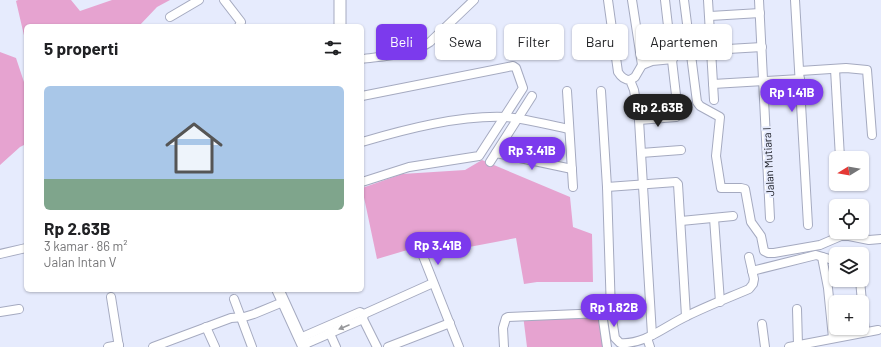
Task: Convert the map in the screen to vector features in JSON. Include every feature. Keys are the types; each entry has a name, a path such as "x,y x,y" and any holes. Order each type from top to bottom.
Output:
{"main road":[{"path":"340,0 340,24"},
{"path":"279,292 302,343"}],"street":[{"path":"170,17 199,0"},
{"path":"224,0 241,22 240,24"},
{"path":"364,59 396,54 424,46 474,0"},
{"path":"608,0 618,72 621,77 625,80 630,80 635,77 642,65 652,61 673,60 676,95"},
{"path":"632,0 642,65"},
{"path":"665,0 668,24"},
{"path":"684,0 697,102 700,106 720,116 716,156 721,188 741,188 745,190 751,222 761,236 764,251 774,253 820,244 841,236 869,240 881,239"},
{"path":"708,0 710,24"},
{"name":"Jalan Mutiara I","path":"759,0 770,218"},
{"path":"795,0 808,225"},
{"path":"710,16 760,13"},
{"path":"732,49 762,47"},
{"path":"713,60 714,100"},
{"path":"364,96 513,66 516,68 523,88 496,153 490,162"},
{"path":"714,84 764,81 835,69 846,68 867,70 872,135"},
{"path":"835,69 840,151"},
{"path":"630,80 634,90 639,120 650,347"},
{"path":"567,91 573,187"},
{"path":"601,91 607,187 611,312 615,338 620,343 627,344 649,336 686,316 749,289 753,284 750,257"},
{"path":"364,181 409,167 479,156 532,96"},
{"path":"364,141 400,130 459,120 493,117 511,118 570,129"},
{"path":"639,120 676,117"},
{"path":"641,153 681,150"},
{"path":"496,153 572,169"},
{"path":"607,187 676,182 679,187 686,316"},
{"path":"681,221 733,216"},
{"path":"714,218 720,302"},
{"path":"0,254 24,248"},
{"path":"752,271 809,256 816,255 829,259"},
{"path":"423,256 460,347"},
{"path":"822,257 828,288 833,338"},
{"path":"302,343 328,329 363,316 433,283"},
{"path":"108,347 119,346 111,297"},
{"path":"234,300 252,347"},
{"path":"153,347 231,318 254,314 283,302"},
{"path":"0,312 19,309"},
{"path":"797,310 798,345"},
{"path":"504,347 503,328 506,318 508,317 602,313 607,347"},
{"path":"363,316 378,347"},
{"path":"388,347 450,323"},
{"path":"762,324 765,347"},
{"path":"206,327 215,347"},
{"path":"328,329 336,347"},
{"path":"869,331 878,330"},
{"path":"789,347 848,335"},
{"path":"175,339 178,347"}],"shaded area":[{"path":"71,0 80,11 112,0 170,0 157,7 141,24 24,24 24,35 16,1"},
{"path":"0,52 16,58 24,82 24,145 0,165"},
{"path":"482,160 570,197 573,227 592,234 593,282 537,282 524,284 516,238 448,251 441,240 377,259 364,197 364,187 402,174 465,170"},
{"path":"599,310 604,347 527,347 523,315"}]}
